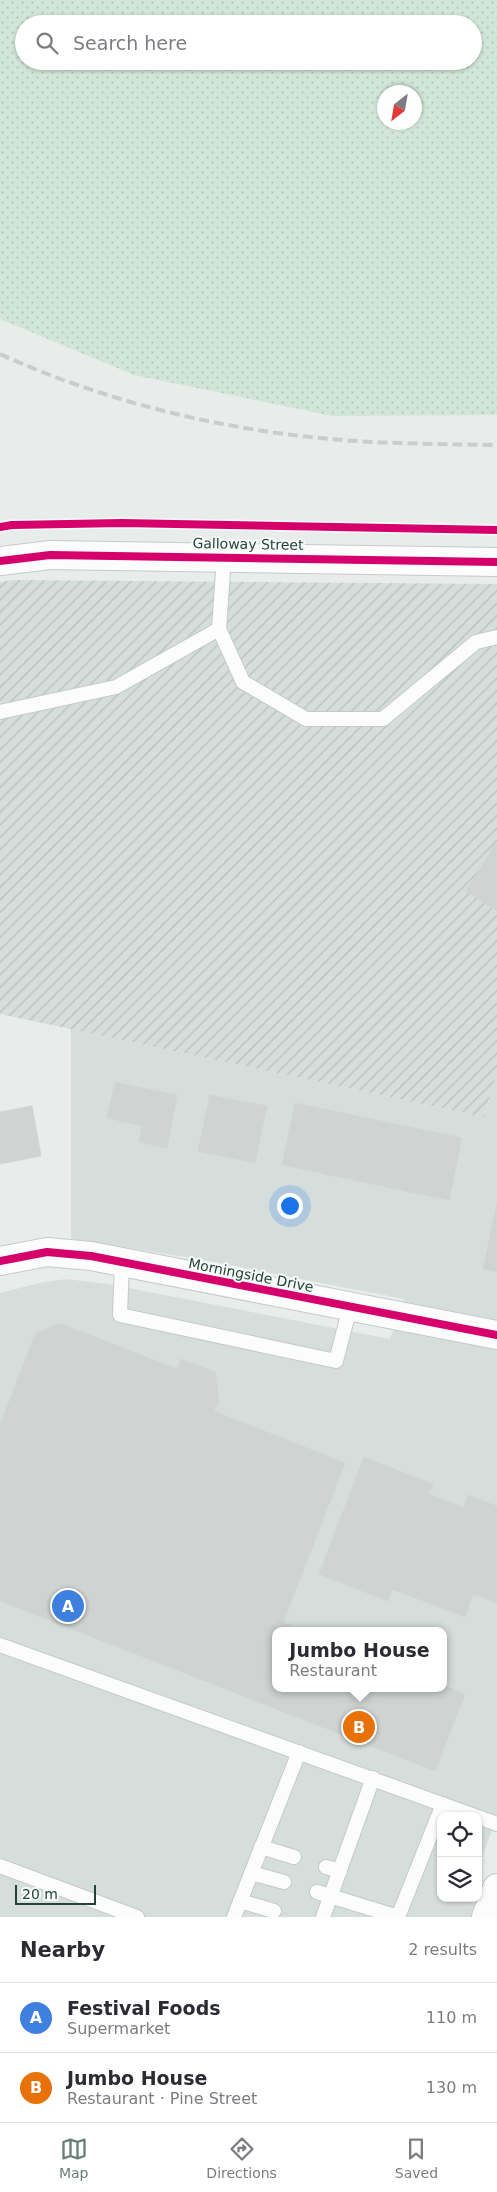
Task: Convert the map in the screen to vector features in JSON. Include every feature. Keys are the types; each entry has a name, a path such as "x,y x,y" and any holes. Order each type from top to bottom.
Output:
{"street":[{"name":"Galloway Street","path":"0,561 50,555 497,562"},
{"name":"Morningside Drive","path":"0,1261 47,1252 92,1256 497,1335"},
{"path":"486,1917 497,1888"}],"lane":[{"path":"224,557 218,629 243,682 306,719 382,719 476,642 497,637"},
{"path":"0,712 116,687 218,629"},
{"path":"122,1262 120,1315 336,1361 350,1306"},
{"path":"0,1645 464,1812"},
{"path":"234,1917 300,1752"},
{"path":"323,1917 324,1893 340,1871 373,1778"},
{"path":"324,1893 398,1917 443,1804"},
{"path":"482,1818 497,1824"},
{"path":"262,1848 294,1857"},
{"path":"0,1866 137,1917"},
{"path":"326,1867 340,1871"},
{"path":"251,1873 284,1882"},
{"path":"240,1901 274,1911"}],"shaded area":[{"path":"12,580 497,584 497,1073 484,1117 0,1014 0,582"},
{"path":"71,1029 484,1117 497,1073 497,1818 482,1857 482,1812 437,1812 437,1902 482,1902 497,1908 497,1917 0,1917 0,1293 39,1283 66,1279 108,1284 390,1339 404,1299 199,1259 71,1239"}],"green space":[{"path":"0,0 497,0 497,415 332,416 134,375 0,319"}],"building":[{"path":"497,841 497,911 466,891"},
{"path":"115,1082 177,1095 167,1148 139,1142 142,1126 107,1118"},
{"path":"210,1095 267,1106 255,1163 198,1151"},
{"path":"295,1103 462,1138 449,1200 282,1165"},
{"path":"32,1106 41,1156 0,1164 0,1112"},
{"path":"497,1203 497,1272 483,1269"},
{"path":"59,1323 177,1369 181,1359 215,1372 219,1400 214,1411 345,1463 283,1623 292,1627 272,1627 272,1692 447,1692 447,1687 465,1694 435,1771 0,1601 0,1425 35,1334"},
{"path":"364,1457 433,1484 429,1494 464,1508 468,1495 497,1506 497,1603 473,1594 465,1617 392,1589 388,1601 319,1574"}],"railway":[{"path":"0,354 39,371 120,399 204,420 246,428 351,441 497,445"}],"cycle path":[{"path":"0,527 12,525 122,523 497,530"},
{"path":"0,561 50,555 497,562"},
{"path":"0,1261 47,1252 91,1256 497,1335"}],"place":[{"name":"Festival Foods","path":"68,1606"},
{"name":"Jumbo House","path":"359,1727"}]}
